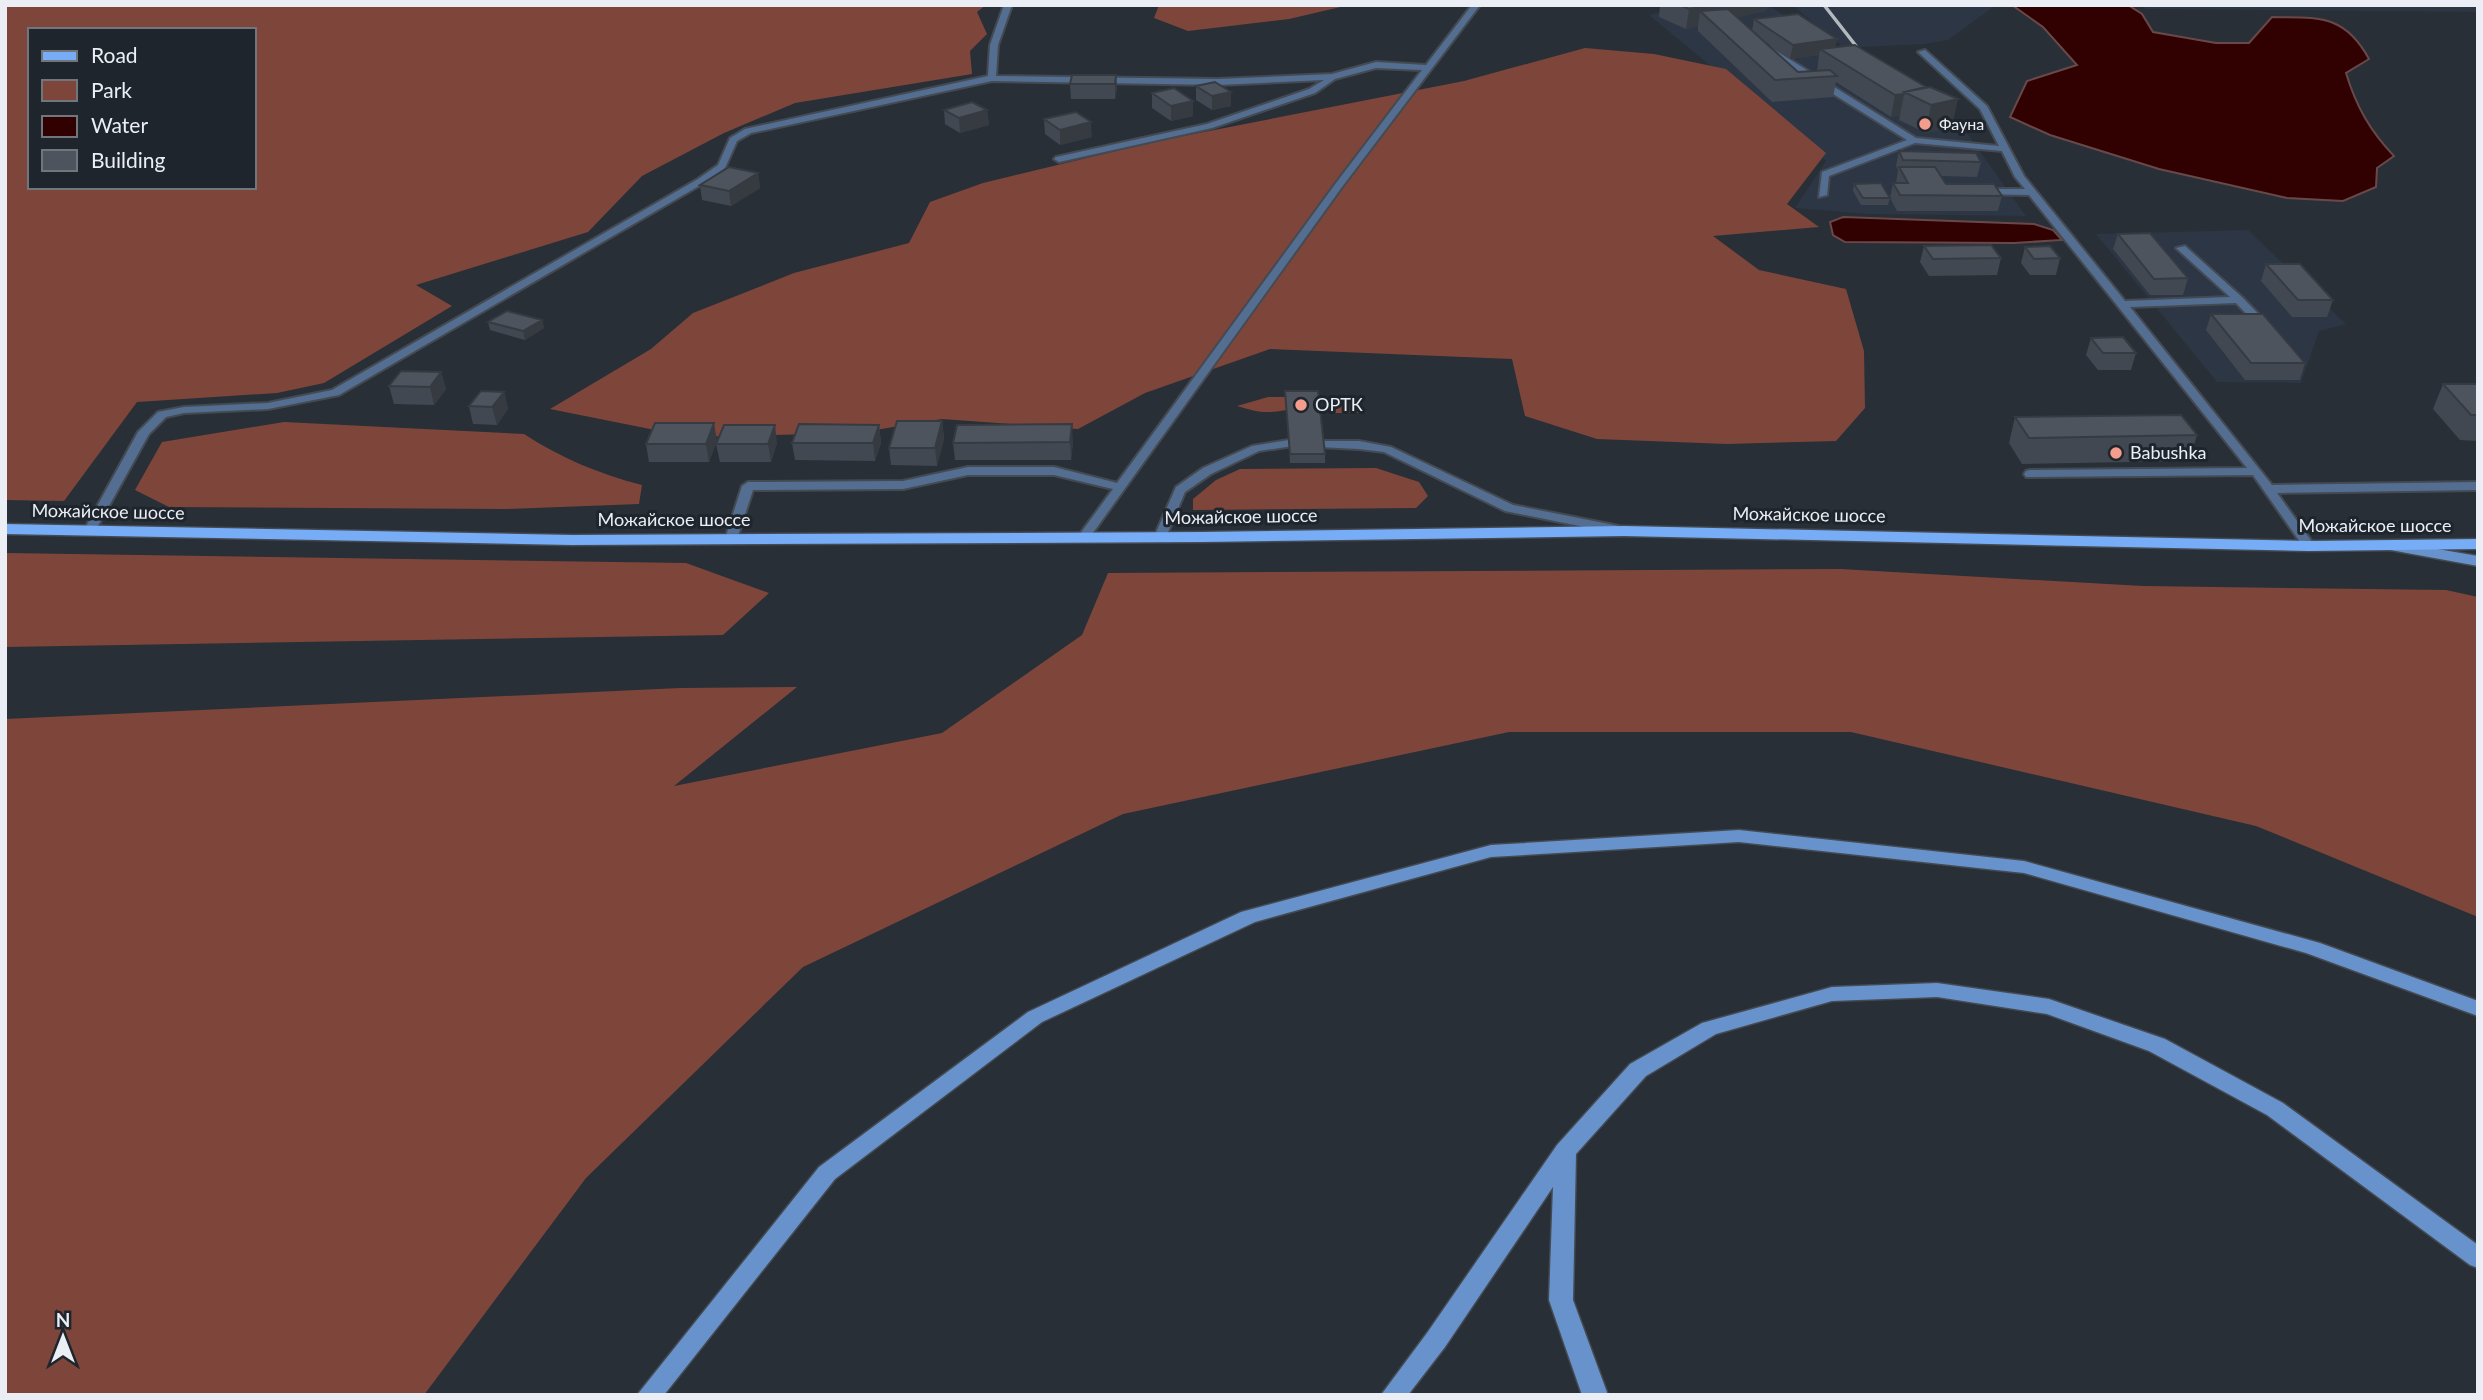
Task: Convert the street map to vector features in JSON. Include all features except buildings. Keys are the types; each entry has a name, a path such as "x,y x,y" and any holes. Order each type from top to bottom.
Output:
{"main road":[{"name":"Можайское шоссе","path":"5,529 558,540 1083,538 1624,531 2309,546 2478,544"},
{"path":"2391,546 2478,561"},
{"path":"649,1395 827,1173 1035,1017 1248,917 1492,851 1739,836 2024,867 2313,948 2478,1009"},
{"path":"1393,1395 1436,1340 1565,1151 1638,1070 1709,1028 1832,994 1937,990 2049,1007 2157,1045 2275,1109 2478,1258"},
{"path":"1565,1151 1561,1300 1595,1395"}],"lane":[{"path":"992,79 994,45 1008,5"},
{"path":"1083,538 1339,185 1476,5"},
{"path":"1754,40 1914,140 2005,149"},
{"path":"1922,52 1984,108 2020,177 2256,471 2309,546"},
{"path":"90,530 144,432 162,414 184,410 268,406 335,393 701,181 722,166 733,140 748,131 951,85 992,79 1217,82 1332,77 1376,65 1429,68"},
{"path":"1059,159 1209,126 1312,91 1332,77"},
{"path":"1822,195 1825,174 1914,140"},
{"path":"1968,190 2032,192"},
{"path":"2181,248 2273,335"},
{"path":"2122,304 2239,300"},
{"path":"1160,537 1180,490 1207,471 1256,447 1289,444"},
{"path":"1323,445 1359,445 1387,449 1509,508 1624,531"},
{"path":"731,540 748,486 903,485 968,471 1054,471 1120,486"},
{"path":"2030,474 2256,471"},
{"path":"2269,489 2478,486"}],"shaded area":[{"path":"1685,5 1771,7 1964,129 2026,216 1869,214 1795,208 1826,161 1649,15"},
{"path":"1792,5 1990,5 1992,8 1948,40 1925,44 1844,48"},
{"path":"2142,5 2478,5 2478,12 2146,9"},
{"path":"2248,230 2346,324 2319,331 2301,383 2217,382 2096,234"}],"green space":[{"path":"5,5 986,5 977,12 987,34 970,51 972,74 795,103 724,133 642,176 588,232 416,285 452,306 324,383 277,393 137,402 64,501 5,500"},
{"path":"1159,5 1349,5 1289,19 1188,31 1154,18"},
{"path":"1585,48 1654,54 1726,69 1826,153 1787,204 1819,227 1713,236 1759,270 1846,289 1864,351 1865,408 1836,441 1727,444 1597,439 1525,416 1512,359 1270,349 1145,393 1078,429 942,419 857,433 690,437 550,409 651,349 693,313 794,273 909,243 930,202 983,183 1153,142 1464,81"},
{"path":"1331,395 1361,404 1366,413 1334,413"},
{"path":"1268,397 1292,397 1286,410 1262,412 1237,406"},
{"path":"284,422 524,434 581,464 642,485 639,504 506,509 169,507 135,490 162,442"},
{"path":"1376,468 1419,482 1428,496 1416,508 1193,510 1193,499 1216,480 1240,469"},
{"path":"5,553 686,563 769,593 723,635 5,647"},
{"path":"1840,569 2143,586 2446,590 2478,597 2478,917 2256,826 1851,732 1509,732 1123,814 803,967 586,1178 424,1395 5,1395 5,719 680,688 797,687 674,786 942,733 1082,635 1108,573"}],"water":[{"path":"2012,5 2128,5 2142,14 2153,32 2216,43 2249,43 2272,17 2328,21 2350,33 2369,59 2346,73 2365,118 2394,156 2377,168 2376,187 2343,201 2287,198 2159,169 2050,135 2010,117 2027,81 2077,65 2043,27"},
{"path":"1843,217 2034,224 2053,230 2062,240 2014,243 1845,242 1833,235 1830,222"}],"railway":[{"path":"1824,5 1867,60"}],"place":[{"name":"Фауна","path":"1925,124"},
{"name":"ОРТК","path":"1301,405"},
{"name":"Babushka","path":"2116,453"}]}
